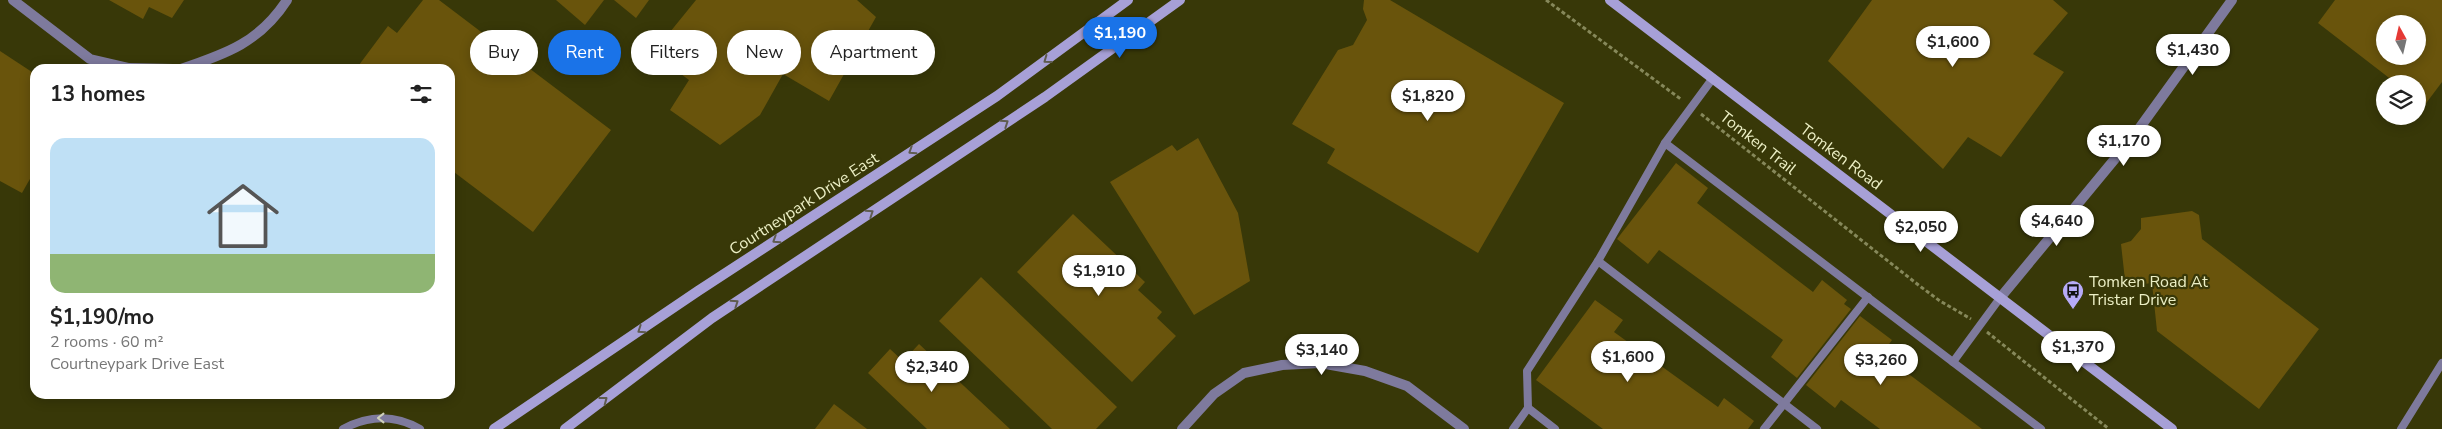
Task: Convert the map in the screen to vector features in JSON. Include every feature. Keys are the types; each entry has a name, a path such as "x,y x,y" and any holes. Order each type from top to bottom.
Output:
{"main road":[{"name":"Courtneypark Drive East","path":"494,429 706,286 996,96 1128,0"},
{"path":"565,429 712,318 1037,102 1180,0"},
{"name":"Tomken Road","path":"1610,0 2172,429"}],"street":[{"path":"13,0 90,60 110,64"},
{"path":"196,64 220,56 251,40 277,16 287,0"},
{"path":"2000,298 2133,137 2232,0"},
{"path":"1182,429 1214,394 1244,373 1282,365 1320,363 1365,370 1408,386 1464,429"}],"lane":[{"path":"1512,429 1528,408 1527,371 1598,261 1665,143 1713,78"},
{"path":"1665,143 2042,429"},
{"path":"1598,261 1817,429"},
{"path":"1764,429 1868,297"},
{"path":"1953,362 2000,298"},
{"path":"2401,429 2442,363"},
{"path":"1528,408 1555,429"},
{"path":"343,429 359,420 380,417 397,419 420,429"}],"path":[{"name":"Tomken Trail","path":"1546,0 1691,107 1921,287 1953,308"},
{"path":"2003,346 2109,429"}],"building":[{"path":"109,0 184,0 172,18 149,7 143,19"},
{"path":"423,0 439,0 479,30 470,30 470,75 538,75 611,130 533,232 455,173 455,64 360,64 388,26 397,33"},
{"path":"556,0 604,0 585,25"},
{"path":"614,0 649,0 636,18"},
{"path":"696,0 857,0 876,17 869,30 811,30 811,75 844,75 829,101 785,75 801,75 801,30 727,30 727,75 782,75 760,115 720,145 670,110 689,80 682,75 717,75 717,30 672,30"},
{"path":"1364,0 1390,0 1564,103 1478,253 1327,163 1335,149 1292,124 1338,50 1353,45 1367,20 1363,9"},
{"path":"1872,0 2053,0 2068,13 2033,54 2064,72 2001,157 1968,137 1943,169 1828,61"},
{"path":"2335,0 2442,0 2442,82 2426,103 2426,75 2385,75 2318,23"},
{"path":"0,51 30,71 30,179 22,193 0,181"},
{"path":"1198,138 1238,213 1250,281 1194,315 1110,182 1172,145 1177,151"},
{"path":"1676,163 1708,188 1697,203 1813,292 1822,280 1847,300 1844,304 1851,309 1797,378 1771,357 1783,340 1659,250 1648,264 1617,239"},
{"path":"2192,211 2199,215 2202,239 2319,329 2259,409 2157,331 2152,283 2128,286 2125,280 2121,244 2131,241 2141,229 2141,218"},
{"path":"1073,214 1145,282 1138,290 1162,312 1157,318 1176,336 1132,382 1017,272"},
{"path":"981,277 1117,407 1096,429 1052,429 939,321"},
{"path":"1595,300 1623,320 1614,332 1718,407 1724,398 1754,421 1748,429 1603,429 1536,380"},
{"path":"1860,316 1892,340 1882,354 1982,429 1880,429 1841,400 1835,408 1806,385"},
{"path":"919,344 1010,429 927,429 868,373 890,349 903,361"},
{"path":"834,404 867,429 815,429"}],"place":[{"name":"Tomken Road At Tristar Drive","path":"2073,310"}]}
